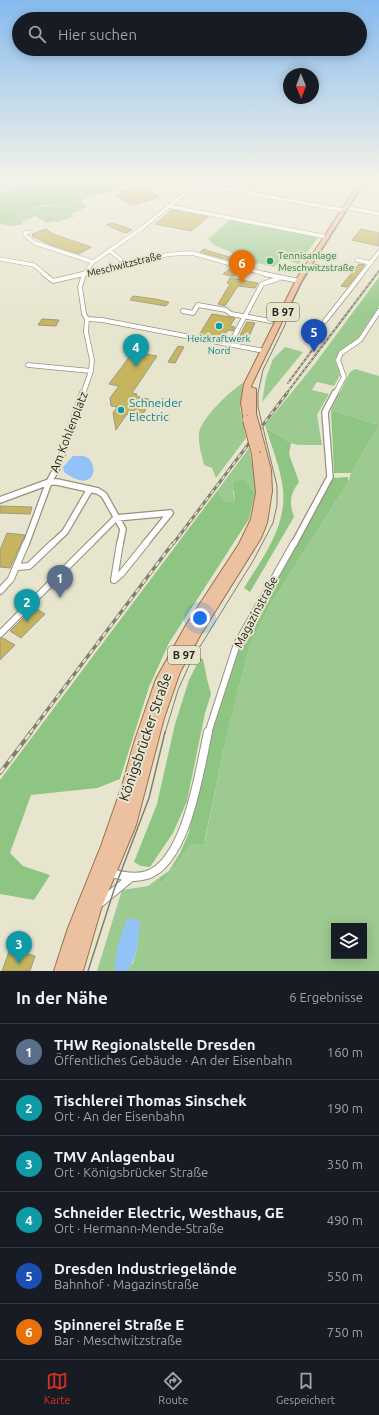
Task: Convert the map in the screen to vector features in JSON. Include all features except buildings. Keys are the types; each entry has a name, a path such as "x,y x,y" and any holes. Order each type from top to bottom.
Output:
{"main road":[{"name":"Königsbrücker Straße","path":"62,971 76,928 104,871 123,840 136,802 158,718 175,671 197,631 258,535 263,523 269,494 266,467 259,450 245,396 248,384 299,281 334,225"},
{"name":"Königsbrücker Straße","path":"75,971 104,871"}],"street":[{"path":"84,273 93,262 145,225"},
{"path":"267,225 327,237"},
{"path":"28,232 25,235 35,243 93,262"},
{"path":"109,250 125,263"},
{"path":"325,321 379,252"},
{"name":"Meschwitzstraße","path":"0,259 34,265 54,281 165,254 192,253 280,278 299,281"},
{"path":"357,260 371,263"},
{"name":"Am Kohlenplatz","path":"84,273 80,288 84,314 87,318 86,332 92,360 91,371 58,466 49,482 57,482 90,489 104,495 116,518 123,529 114,580 121,574 170,513 116,518"},
{"path":"230,344 262,284 280,278"},
{"path":"184,311 193,312 198,305 226,310 231,314 271,322"},
{"name":"Magazinstraße","path":"129,879 143,877 157,870 175,849 186,825 210,726 237,644 246,624 305,525 330,477 325,412 344,377 338,360 341,353 360,340 379,311"},
{"path":"87,318 264,351"},
{"path":"28,365 91,371"},
{"path":"0,500 49,482"},
{"path":"0,591 11,579 17,567 49,482"},
{"path":"17,567 30,566 65,532 90,489"},
{"path":"0,634 116,518"},
{"path":"104,871 129,879"},
{"path":"94,909 129,879"}],"green space":[{"path":"224,225 264,225 319,236 299,264 282,259 274,267 246,261 245,258 214,245 208,239"},
{"path":"379,277 379,306 358,338 339,352 335,360 340,375 334,386 317,382 312,390 329,394 317,415 322,445 298,445 291,443 266,428 265,425 314,365"},
{"path":"285,347 303,352 262,402 266,378 273,359"},
{"path":"355,369 379,376 379,425 331,410 350,372"},
{"path":"243,383 240,408 246,438 216,478 212,468 204,465 200,450 199,434 204,421 216,406"},
{"path":"331,410 379,425 351,473 334,473"},
{"path":"379,425 379,971 124,971 133,963 137,949 115,968 117,971 97,971 122,890 148,886 159,878 161,884 190,843 205,841 225,743 250,645 272,602 348,482 351,473"},
{"path":"266,428 291,443 289,454 299,482 291,499 291,507 294,517 250,592 244,588 272,542 281,516 283,503 283,490 280,474"},
{"path":"249,448 255,477 255,493 244,479 233,492 235,501 226,502 217,491"},
{"path":"348,477 348,482 272,602 250,645 225,743 204,844 190,844 161,884 159,878 169,871 180,853 189,832 208,742 238,646 247,626 307,525 332,478"},
{"path":"244,479 255,493 249,519 169,643 149,687 120,779 97,788 31,795 10,853 23,866 50,875 34,900 0,894 0,780 217,491 226,502 235,501 233,482"},
{"path":"200,658 203,659 211,694 205,713 187,801 173,833 150,867 141,866 134,862 157,804 175,724 189,680"}],"water":[{"path":"73,456 83,456 90,460 93,465 93,470 89,479 83,480 75,478 64,472 63,467"},
{"path":"128,918 136,919 140,923 137,948 131,966 127,971 117,971 115,968 115,962 117,949"}],"tram line":[{"path":"165,733 178,690 191,661 253,561 273,523 277,505 277,486 258,407 258,393 263,370 285,325 289,309 301,284 338,225"},
{"path":"88,971 114,890 149,798 165,732"}],"railway":[{"path":"286,394 379,271"},
{"path":"288,383 313,349"},
{"path":"173,544 287,393"},
{"path":"30,733 173,543"},
{"path":"0,773 31,732"}],"place":[{"name":"Tennisanlage Meschwitzstraße","path":"270,261"},
{"name":"Spinnerei Straße E","path":"242,283"},
{"name":"Heizkraftwerk Nord","path":"219,326"},
{"name":"Dresden Industriegelände","path":"314,352"},
{"name":"Schneider Electric, Westhaus, GE","path":"136,367"},
{"name":"Schneider Electric","path":"121,410"},
{"name":"THW Regionalstelle Dresden","path":"60,598"},
{"name":"Tischlerei Thomas Sinschek","path":"27,622"},
{"name":"TMV Anlagenbau","path":"19,964"}]}
